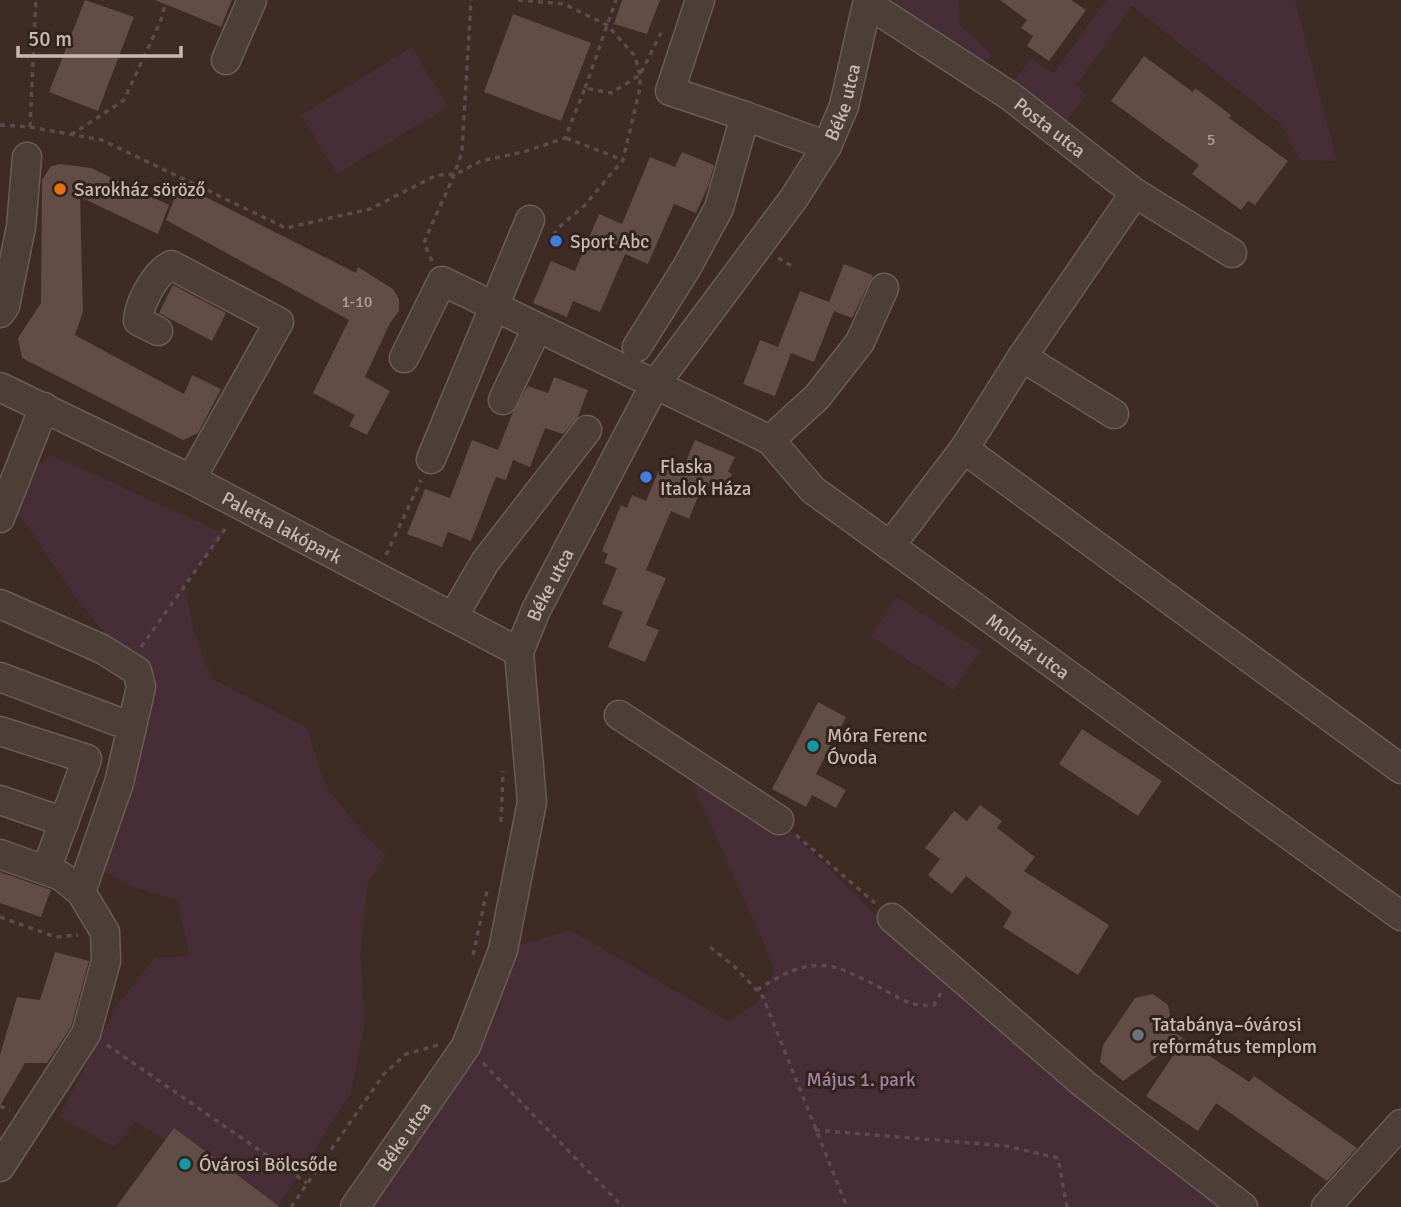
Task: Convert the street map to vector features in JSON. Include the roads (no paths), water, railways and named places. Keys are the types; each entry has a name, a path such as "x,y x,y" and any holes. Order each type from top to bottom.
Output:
{"street":[{"path":"226,60 252,0"},
{"path":"700,0 670,91 827,146"},
{"name":"Béke utca","path":"355,1207 466,1046 503,950 532,802 519,652 536,610 654,386 794,198 827,146 844,106 867,1"},
{"name":"Posta utca","path":"867,1 1010,96 1135,193 1232,253"},
{"path":"637,346 687,267 719,208 745,116"},
{"path":"0,313 5,306 21,227 27,157"},
{"path":"890,546 964,449 1021,357 1135,193"},
{"path":"431,459 530,220"},
{"path":"158,331 138,321 139,313 161,270 171,265 279,322 191,478"},
{"name":"Molnár utca","path":"404,358 442,281 770,440 813,490 1401,916"},
{"path":"770,440 817,397 860,342 884,288"},
{"path":"503,400 537,328"},
{"path":"1021,357 1114,414"},
{"name":"Paletta lakópark","path":"0,387 191,478 519,652"},
{"path":"0,518 44,407"},
{"path":"453,617 485,562 587,430"},
{"path":"964,449 1401,769"},
{"path":"0,604 102,649 137,671 141,687 119,783 81,892"},
{"path":"0,677 116,721"},
{"path":"619,715 779,820"},
{"path":"0,731 87,759 46,870"},
{"path":"0,800 64,822"},
{"path":"0,853 61,876 81,892 105,932 106,961 86,1034 0,1167"},
{"path":"892,918 1084,1084 1243,1207"},
{"path":"1326,1207 1401,1124"}],"place":[{"name":"Sarokház söröző","path":"60,189"},
{"name":"Sport Abc","path":"556,241"},
{"name":"Flaska Italok Háza","path":"646,477"},
{"name":"Móra Ferenc Óvoda","path":"813,746"},
{"name":"Tatabánya–óvárosi református templom","path":"1138,1035"},
{"name":"Óvárosi Bölcsőde","path":"185,1164"}],"park label":[{"name":"Május 1. park","path":"861,1079"}]}
